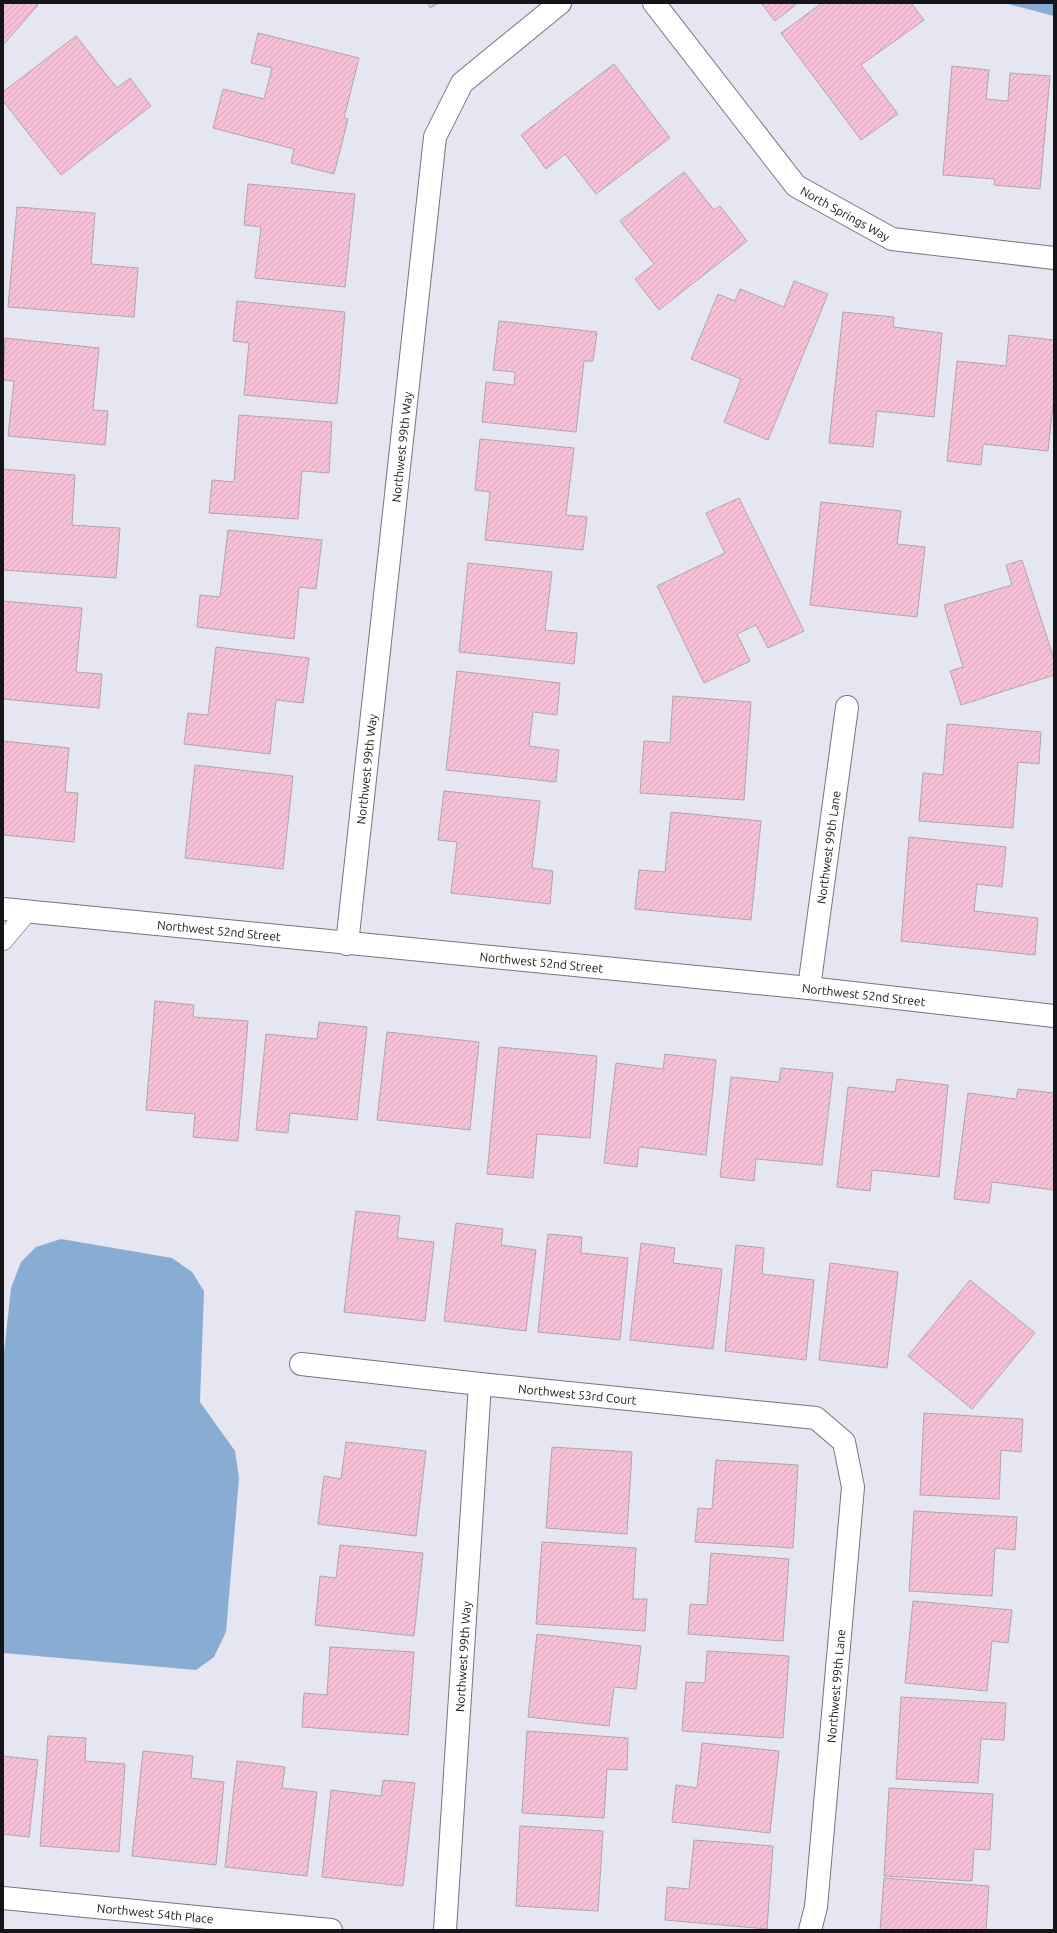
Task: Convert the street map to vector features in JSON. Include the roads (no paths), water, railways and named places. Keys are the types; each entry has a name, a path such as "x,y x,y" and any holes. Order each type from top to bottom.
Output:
{"street":[{"name":"Northwest 99th Way","path":"347,944 435,137 462,83 560,3"},
{"name":"North Springs Way","path":"654,3 796,186 892,239 1054,258"},
{"name":"Northwest 99th Lane","path":"809,988 847,707"},
{"name":"Northwest 52nd Street","path":"3,909 347,944 809,988 1054,1016"},
{"name":"Northwest 53rd Court","path":"301,1364 480,1384 816,1418 844,1442"},
{"name":"Northwest 99th Way","path":"445,1930 480,1384"},
{"name":"Northwest 99th Lane","path":"810,1930 816,1908 853,1487 844,1442"},
{"name":"Northwest 54th Place","path":"3,1898 331,1930"}],"lane":[{"path":"3,941 28,911"}],"water":[{"path":"1004,3 1054,3 1054,16"},
{"path":"61,1239 172,1258 192,1272 204,1291 200,1402 235,1451 239,1478 226,1632 214,1657 196,1670 3,1653 3,1362 11,1288 21,1262 36,1247"}]}
